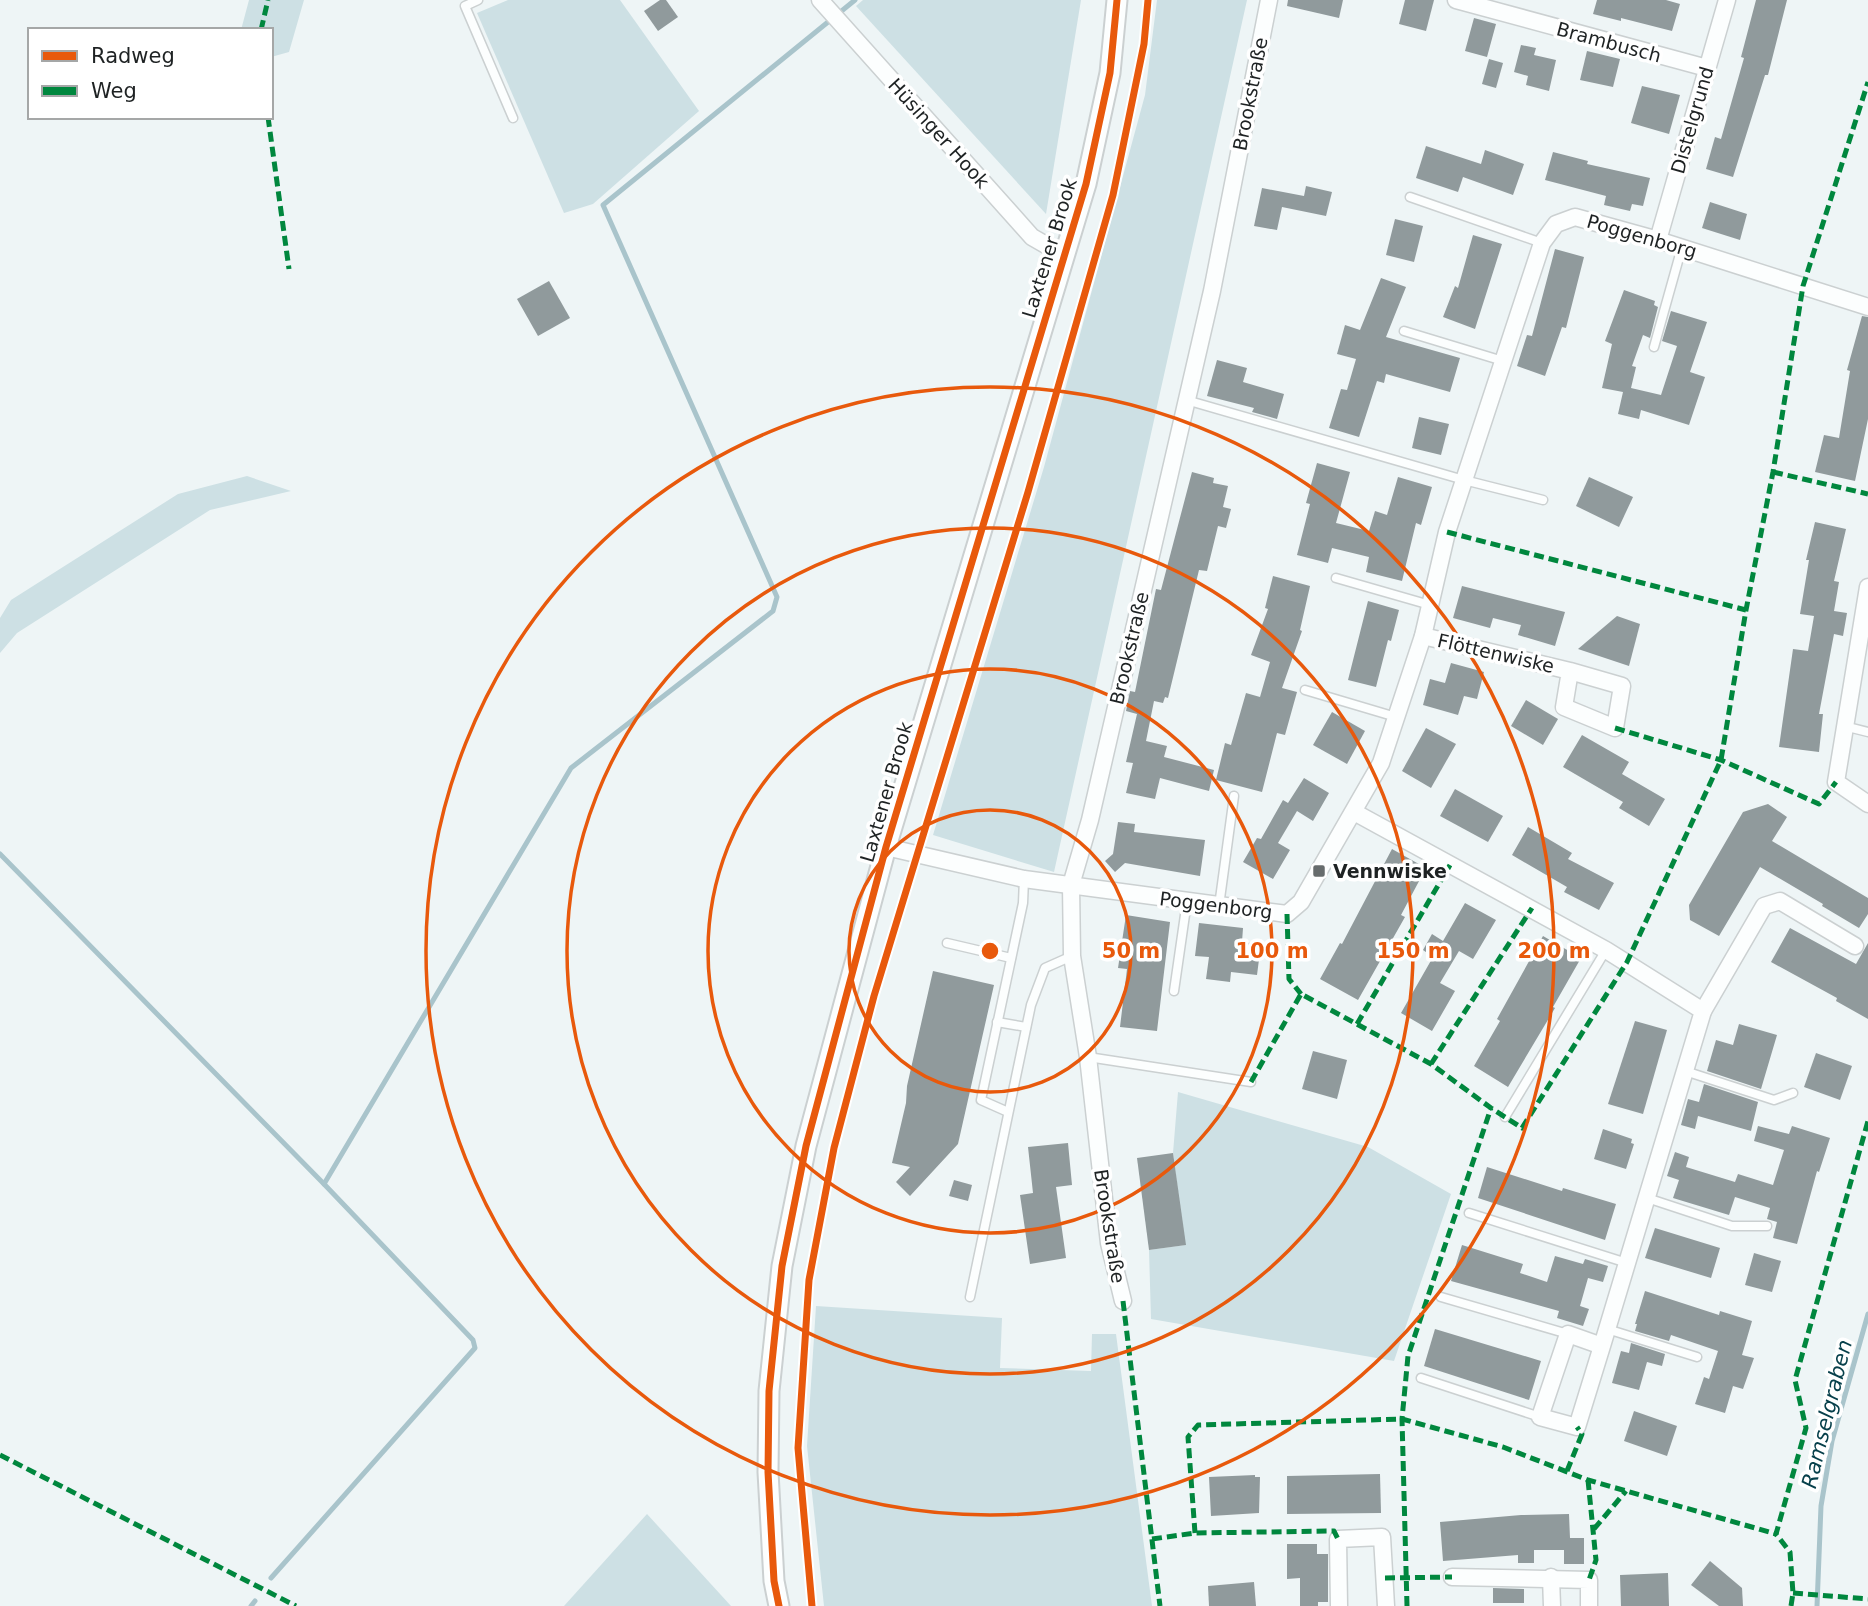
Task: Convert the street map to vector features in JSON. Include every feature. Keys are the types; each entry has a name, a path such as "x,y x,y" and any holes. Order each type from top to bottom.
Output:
{"street":[{"name":"Laxtener Brook","path":"779,1606 774,1581 768,1472 769,1391 782,1266 806,1146 886,847 1086,184 1110,73 1117,0"},
{"name":"Brookstraße","path":"1123,1301 1109,1243 1088,1057 1072,956 1070,885 1090,820 1212,291 1269,0"},
{"name":"Brambusch","path":"1456,0 1508,8 1707,68"},
{"name":"Distelgrund","path":"1658,240 1727,0"},
{"name":"Hüsinger Hook","path":"829,9 1032,237 1065,256"},
{"name":"Poggenborg","path":"886,847 1024,879 1287,914 1301,902 1381,763 1423,636 1447,533 1464,480 1542,243 1556,223 1575,217 1682,247 1868,307"},
{"path":"1868,590 1836,782 1868,804"},
{"name":"Flöttenwiske","path":"1423,636 1570,671"},
{"path":"1354,812 1606,950 1703,1011"},
{"path":"1602,1346 1568,1334 1540,1417 1577,1427 1602,1346 1647,1198 1703,1011 1764,906 1780,901 1855,946"},
{"path":"1339,1606 1338,1539 1382,1537 1386,1606"},
{"path":"1452,1577 1551,1577 1589,1580 1589,1606"},
{"path":"1551,1577 1552,1606"}],"lane":[{"path":"478,0 465,6 513,118"},
{"path":"1410,197 1542,243"},
{"path":"1654,347 1682,247"},
{"path":"1404,331 1503,361"},
{"path":"1186,400 1543,500"},
{"path":"1336,578 1430,605"},
{"path":"1305,690 1396,717"},
{"path":"1844,726 1868,732"},
{"path":"1219,906 1234,796"},
{"path":"1008,1112 981,1100 1023,903 1024,879"},
{"path":"1174,991 1187,901"},
{"path":"947,943 1011,958"},
{"path":"1505,1117 1606,950"},
{"path":"970,1297 1031,1005 1045,968 1072,956"},
{"path":"997,1022 1026,1027"},
{"path":"1088,1057 1251,1082"},
{"path":"1685,1070 1774,1100 1793,1093"},
{"path":"1647,1198 1732,1226 1766,1226"},
{"path":"1469,1213 1627,1263"},
{"path":"1441,1297 1568,1334"},
{"path":"1607,1329 1697,1357"},
{"path":"1421,1378 1540,1417"}],"shaded area":[{"path":"249,0 304,0 289,52 273,56 273,28 242,28"},
{"path":"508,0 620,0 699,111 593,204 564,213 477,13"},
{"path":"863,0 1081,0 1046,214 856,6"},
{"path":"1157,0 1247,0 1054,872 933,835 1044,467 1145,95"},
{"path":"247,476 291,491 210,510 17,633 0,653 0,618 11,600 178,494"},
{"path":"1178,1092 1368,1147 1451,1194 1394,1361 1151,1319 1149,1250 1185,1245 1173,1153"},
{"path":"816,1306 1002,1318 1000,1368 1091,1371 1092,1334 1116,1334 1152,1606 824,1606 807,1446"},
{"path":"647,1514 731,1606 564,1606"}],"building":[{"path":"660,0 666,0 678,17 658,31 644,11"},
{"path":"1288,0 1343,0 1339,18 1287,6"},
{"path":"1405,0 1434,0 1426,31 1399,24"},
{"path":"1597,0 1666,0 1680,4 1672,31 1593,14"},
{"path":"1756,0 1787,0 1768,75 1765,75 1733,177 1706,169 1715,137 1721,139 1744,58 1741,57"},
{"path":"1474,18 1496,24 1487,57 1465,51"},
{"path":"1521,45 1536,48 1534,55 1556,60 1549,91 1526,85 1528,76 1514,72"},
{"path":"1587,51 1620,59 1613,87 1580,80"},
{"path":"1489,59 1503,63 1496,88 1482,84"},
{"path":"1642,86 1680,95 1669,134 1631,123"},
{"path":"1426,146 1481,164 1485,150 1524,164 1513,195 1463,177 1458,192 1416,178"},
{"path":"1553,152 1588,161 1587,164 1650,178 1643,206 1632,204 1630,211 1604,205 1606,196 1545,180"},
{"path":"1306,186 1332,192 1326,216 1282,207 1277,230 1254,226 1262,188 1304,196"},
{"path":"1710,202 1747,214 1740,240 1702,228"},
{"path":"1395,219 1423,226 1414,262 1386,255"},
{"path":"1473,235 1502,244 1475,329 1443,317 1455,286 1458,288"},
{"path":"1555,249 1584,257 1566,328 1562,327 1545,376 1517,366 1527,335 1532,336"},
{"path":"1381,278 1406,287 1386,337 1460,358 1450,392 1386,374 1384,383 1377,381 1359,437 1329,428 1341,389 1347,390 1356,359 1337,354 1345,325 1360,330"},
{"path":"549,281 570,318 538,336 517,299"},
{"path":"1624,290 1655,301 1654,305 1658,307 1650,338 1643,335 1632,366 1636,367 1631,388 1661,395 1677,346 1662,341 1671,311 1707,322 1690,372 1705,377 1689,425 1641,410 1639,419 1618,414 1623,392 1602,388 1612,344 1605,341"},
{"path":"1862,316 1868,317 1868,419 1855,481 1815,472 1824,435 1839,438 1850,371 1847,370"},
{"path":"1217,360 1247,368 1243,382 1284,394 1277,419 1252,412 1254,408 1207,396"},
{"path":"1419,417 1449,424 1441,455 1412,448"},
{"path":"1317,463 1350,472 1336,523 1369,531 1375,511 1387,515 1398,477 1432,487 1421,525 1416,523 1402,581 1366,572 1369,557 1332,548 1328,563 1297,555 1310,504 1306,503"},
{"path":"1192,472 1214,478 1213,483 1228,486 1223,507 1231,509 1226,528 1218,526 1207,571 1199,570 1168,698 1165,697 1163,703 1154,701 1146,741 1167,746 1164,757 1214,770 1209,791 1160,778 1155,799 1126,793 1133,763 1126,762 1137,714 1126,711 1130,691 1135,692 1156,589 1161,590"},
{"path":"1589,477 1633,497 1619,527 1576,506"},
{"path":"1815,522 1846,529 1834,581 1839,582 1834,611 1847,613 1843,636 1834,634 1819,714 1823,714 1819,752 1779,747 1793,649 1808,651 1814,616 1800,614 1809,560 1806,560"},
{"path":"1273,576 1310,586 1300,630 1302,631 1282,688 1297,692 1285,735 1277,733 1262,792 1216,780 1225,743 1231,745 1246,693 1260,697 1270,662 1251,655 1268,609 1265,608"},
{"path":"1462,586 1565,612 1555,646 1518,635 1521,625 1493,618 1490,628 1453,618"},
{"path":"1368,601 1399,610 1376,687 1348,680"},
{"path":"1617,616 1640,624 1629,666 1578,649"},
{"path":"1451,663 1484,672 1477,699 1464,696 1458,715 1423,705 1430,679 1445,683"},
{"path":"1526,700 1558,719 1543,745 1511,726"},
{"path":"1332,712 1365,731 1347,764 1313,745"},
{"path":"1426,728 1456,744 1431,788 1402,771"},
{"path":"1582,735 1629,762 1622,774 1665,799 1649,826 1619,808 1623,802 1563,767"},
{"path":"1304,778 1329,793 1313,821 1297,811 1278,843 1290,850 1273,879 1243,862 1257,838 1261,839 1283,800 1288,803"},
{"path":"1455,789 1503,816 1488,842 1440,816"},
{"path":"1768,804 1787,817 1772,841 1868,898 1868,914 1859,928 1760,867 1719,936 1690,920 1689,905 1743,812"},
{"path":"1118,822 1135,824 1134,832 1205,840 1200,876 1125,863 1115,872 1105,861 1113,854"},
{"path":"1528,827 1572,853 1568,859 1614,883 1599,910 1564,892 1567,887 1512,855"},
{"path":"1392,849 1426,868 1401,915 1405,917 1358,1000 1320,979 1340,943 1342,944"},
{"path":"1465,903 1496,920 1473,959 1459,951 1440,983 1455,991 1432,1031 1401,1013 1433,957 1423,950 1432,934 1443,941"},
{"path":"1126,915 1170,922 1157,1031 1120,1027 1127,969 1118,968"},
{"path":"1199,923 1243,928 1242,942 1261,944 1257,975 1231,972 1230,982 1206,979 1209,957 1195,956"},
{"path":"1790,928 1856,964 1868,943 1868,1019 1836,1001 1837,998 1771,962"},
{"path":"1543,936 1581,958 1508,1087 1474,1066"},
{"path":"933,971 994,985 958,1144 910,1196 896,1182 910,1167 892,1163"},
{"path":"1635,1021 1667,1030 1643,1114 1608,1104"},
{"path":"1739,1024 1777,1035 1761,1089 1707,1071 1716,1040 1733,1045"},
{"path":"1313,1051 1347,1060 1337,1099 1302,1089"},
{"path":"1816,1053 1852,1066 1840,1100 1804,1087"},
{"path":"1704,1084 1758,1102 1751,1131 1698,1116 1695,1129 1681,1125 1688,1099 1699,1102"},
{"path":"1758,1126 1789,1134 1792,1126 1830,1138 1819,1172 1817,1171 1797,1244 1773,1238 1777,1222 1767,1219 1770,1208 1735,1197 1729,1215 1673,1198 1679,1180 1667,1176 1675,1152 1689,1157 1686,1167 1735,1182 1738,1174 1773,1185 1784,1150 1754,1141"},
{"path":"1603,1129 1632,1139 1631,1143 1634,1144 1626,1169 1594,1159"},
{"path":"1068,1143 1072,1185 1056,1187 1066,1258 1030,1264 1020,1195 1033,1193 1028,1147"},
{"path":"1173,1153 1186,1245 1149,1250 1137,1158"},
{"path":"1487,1167 1562,1191 1563,1188 1616,1204 1605,1240 1478,1198"},
{"path":"954,1180 972,1185 968,1201 949,1196"},
{"path":"1655,1228 1720,1248 1711,1278 1645,1258"},
{"path":"1462,1245 1523,1264 1520,1273 1547,1282 1555,1256 1583,1264 1585,1259 1608,1266 1603,1282 1588,1278 1580,1306 1589,1309 1583,1326 1557,1318 1559,1311 1451,1281"},
{"path":"1754,1253 1781,1261 1772,1292 1745,1285"},
{"path":"1645,1291 1719,1315 1720,1311 1752,1321 1742,1355 1754,1358 1743,1389 1733,1386 1725,1413 1695,1404 1704,1377 1709,1379 1718,1351 1671,1335 1669,1341 1635,1331"},
{"path":"1435,1329 1541,1361 1529,1400 1424,1366"},
{"path":"1631,1343 1665,1354 1662,1366 1647,1362 1639,1390 1612,1383 1621,1351 1629,1353"},
{"path":"1634,1411 1677,1426 1667,1456 1624,1441"},
{"path":"1380,1474 1381,1513 1287,1514 1287,1476"},
{"path":"1209,1477 1260,1477 1259,1513 1211,1516"},
{"path":"1569,1514 1570,1538 1584,1538 1584,1564 1564,1564 1564,1550 1534,1550 1534,1563 1518,1563 1518,1555 1443,1561 1440,1522"},
{"path":"1287,1544 1317,1544 1317,1554 1328,1554 1328,1602 1318,1602 1318,1606 1300,1606 1300,1578 1287,1579"},
{"path":"1710,1561 1742,1588 1743,1606 1719,1606 1691,1585"},
{"path":"1668,1573 1669,1606 1621,1606 1620,1575"},
{"path":"1254,1582 1256,1606 1209,1606 1208,1586"},
{"path":"1493,1588 1524,1589 1524,1603 1493,1603"}],"waterway":[{"path":"271,1578 475,1348 473,1340 324,1184 571,768 773,611 777,597 603,205 855,0"},
{"path":"0,854 324,1184"},
{"name":"Ramselgraben","path":"1817,1606 1821,1506 1832,1441 1868,1314"},
{"path":"251,1606 255,1601"}],"marked path":[{"path":"261,28 268,0"},
{"path":"1251,1082 1301,994 1431,1064 1522,1128 1627,962 1721,760 1773,472 1803,286 1868,82"},
{"path":"268,119 289,269"},
{"path":"1773,472 1868,494"},
{"path":"1447,532 1746,610"},
{"path":"1615,728 1721,760 1819,804 1836,782"},
{"path":"1357,1024 1450,865"},
{"path":"1431,1064 1532,908"},
{"path":"1287,914 1289,979 1301,994"},
{"path":"1407,1606 1402,1419 1408,1356 1491,1108"},
{"path":"1791,1606 1793,1593 1790,1552 1776,1534 1806,1428 1795,1380 1868,1121"},
{"path":"1123,1301 1160,1606"},
{"path":"1195,1533 1188,1437 1198,1425 1402,1419 1503,1447 1588,1480 1776,1534"},
{"path":"1567,1471 1582,1434 1577,1427"},
{"path":"0,1455 296,1606"},
{"path":"1588,1480 1596,1560 1589,1580"},
{"path":"1594,1529 1626,1491"},
{"path":"1152,1539 1195,1533 1334,1531 1338,1539"},
{"path":"1385,1578 1452,1577"},
{"path":"1793,1593 1868,1599"}],"cycle path":[{"path":"779,1606 774,1581 768,1472 769,1391 782,1266 806,1146 886,847 1086,184 1110,73 1117,0"},
{"path":"812,1606 798,1448 809,1280 834,1148 874,996 1028,492 1113,195 1144,44 1148,0"}],"place":[{"name":"Vennwiske","path":"1319,871"}]}
